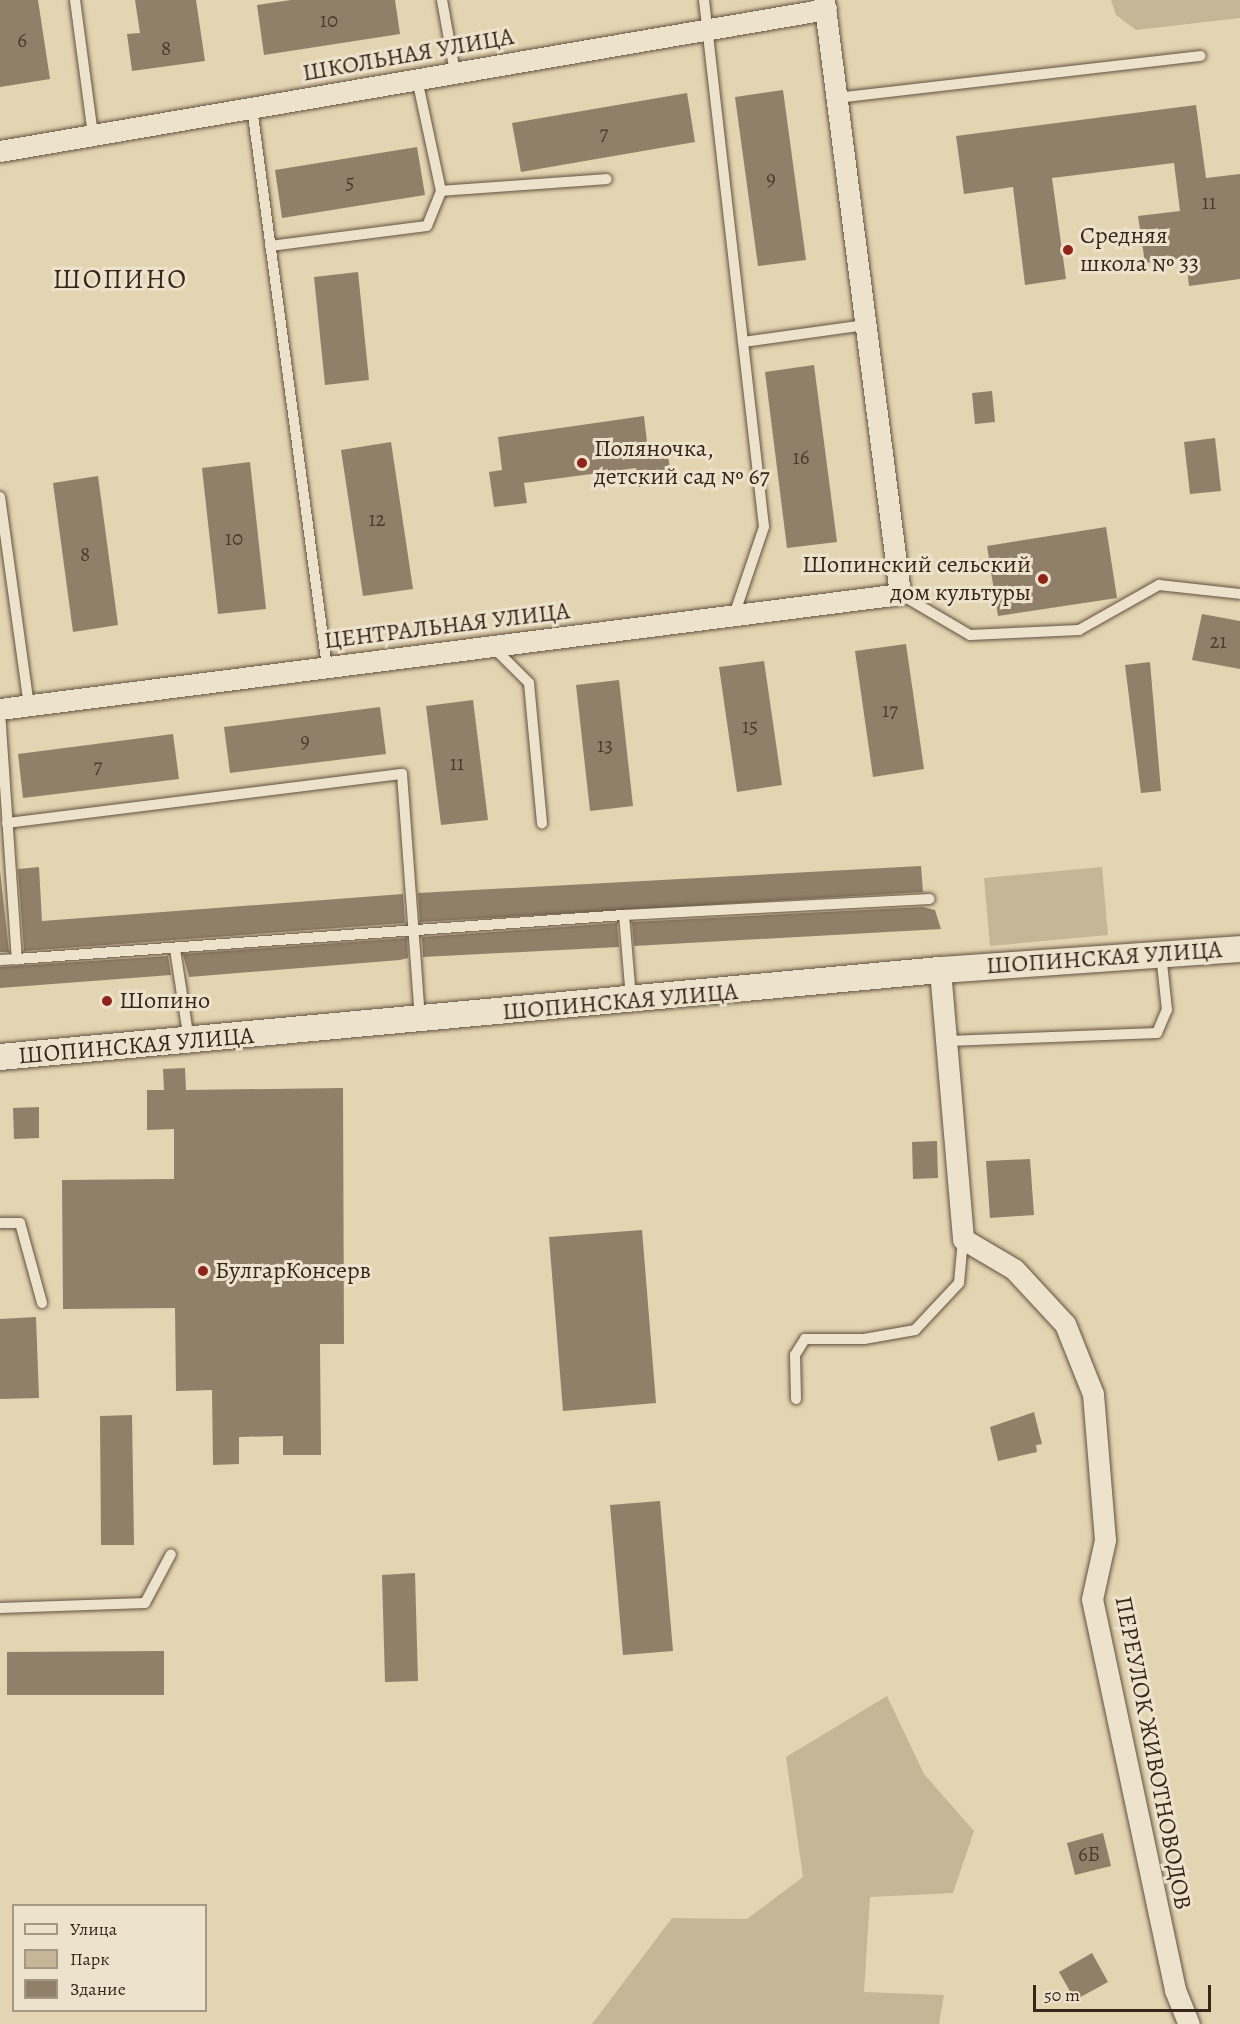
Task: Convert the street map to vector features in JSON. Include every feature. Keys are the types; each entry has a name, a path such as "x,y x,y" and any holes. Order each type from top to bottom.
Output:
{"street":[{"name":"ШКОЛЬНАЯ УЛИЦА","path":"0,151 708,30 825,5"},
{"path":"825,5 900,594"},
{"name":"ЦЕНТРАЛЬНАЯ УЛИЦА","path":"0,710 900,594"},
{"name":"ШОПИНСКАЯ УЛИЦА","path":"0,1057 631,1003 940,970 1240,949"},
{"path":"940,970 948,1041 963,1239"},
{"name":"ПЕРЕУЛОК ЖИВОТНОВОДОВ","path":"963,1239 1014,1269 1065,1324 1093,1394 1105,1540 1092,1599 1175,1990 1190,2024"}],"lane":[{"path":"75,0 93,135"},
{"path":"442,0 455,73"},
{"path":"704,0 764,527 734,615"},
{"path":"837,98 1201,56"},
{"path":"270,246 427,225 441,191 417,80"},
{"path":"252,108 327,667"},
{"path":"441,191 607,179"},
{"path":"743,342 866,326"},
{"path":"0,497 29,705"},
{"path":"900,594 970,635 1079,630 1159,585 1240,594"},
{"path":"492,646 529,683 542,823"},
{"path":"0,710 17,959"},
{"path":"7,823 402,774 416,930 420,1020"},
{"path":"0,960 624,915 930,899"},
{"path":"624,915 631,1003"},
{"path":"176,949 190,1042"},
{"path":"948,1041 1157,1033 1167,1010 1161,954"},
{"path":"0,1223 20,1223 42,1303"},
{"path":"796,1399 795,1355 805,1339 864,1339 915,1330 959,1283 963,1239"},
{"path":"0,1608 145,1603 171,1554"}],"green space":[{"path":"1111,0 1240,0 1240,18 1136,30 1116,15"},
{"path":"1102,867 1108,935 990,946 984,878"},
{"path":"887,1696 924,1774 974,1831 953,1893 870,1897 864,1992 944,1995 939,2024 592,2024 672,1918 747,1919 803,1877 786,1757"}],"building":[{"path":"0,0 38,0 50,79 0,87"},
{"path":"135,0 196,0 205,61 132,71 127,34 140,33"},
{"path":"291,0 395,0 400,34 264,55 257,5"},
{"path":"783,90 806,260 758,266 735,97"},
{"path":"687,93 695,142 521,172 512,123"},
{"path":"1196,105 1206,178 1240,174 1240,279 1189,286 1186,258 1145,263 1138,216 1180,211 1174,163 1052,178 1066,279 1025,285 1013,187 964,194 956,136"},
{"path":"417,147 425,195 282,218 275,170"},
{"path":"358,272 369,380 325,385 314,277"},
{"path":"814,365 837,542 787,548 765,372"},
{"path":"992,391 995,422 975,424 972,393"},
{"path":"644,416 648,451 667,448 672,483 639,487 636,468 524,483 527,503 494,507 489,472 502,470 498,437"},
{"path":"1215,438 1221,491 1190,494 1184,442"},
{"path":"391,442 413,589 363,596 341,450"},
{"path":"250,462 266,609 218,614 202,468"},
{"path":"98,476 118,625 73,632 53,483"},
{"path":"1106,527 1117,598 998,616 987,546"},
{"path":"1202,614 1240,621 1240,669 1192,660"},
{"path":"906,644 924,769 873,777 855,651"},
{"path":"764,661 782,785 737,792 719,667"},
{"path":"1150,662 1161,791 1141,793 1125,665"},
{"path":"619,680 633,806 590,811 576,685"},
{"path":"473,700 488,820 441,825 426,706"},
{"path":"380,707 386,754 230,773 224,727"},
{"path":"173,734 179,779 23,798 18,754"},
{"path":"921,866 923,892 420,922 418,893"},
{"path":"39,867 42,921 403,894 405,923 24,951 18,869"},
{"path":"0,870 9,952 0,952"},
{"path":"923,907 935,910 941,929 634,946 632,922"},
{"path":"617,923 619,947 423,957 422,937"},
{"path":"407,938 408,958 400,960 189,977 183,954"},
{"path":"168,956 171,975 0,988 0,967"},
{"name":"БулгарКонсерв","path":"185,1068 186,1090 343,1088 344,1344 320,1344 321,1455 283,1455 283,1436 239,1437 239,1464 213,1465 212,1390 176,1391 175,1308 63,1309 62,1180 174,1179 174,1129 147,1130 147,1090 164,1090 163,1069"},
{"path":"39,1107 39,1138 14,1139 13,1108"},
{"path":"937,1141 938,1178 913,1179 912,1142"},
{"path":"1030,1159 1034,1215 990,1218 986,1161"},
{"path":"642,1230 656,1403 563,1411 549,1237"},
{"path":"36,1317 39,1398 0,1399 0,1319"},
{"path":"1034,1412 1042,1444 1036,1445 1037,1452 998,1461 990,1427"},
{"path":"132,1415 134,1545 101,1545 100,1416"},
{"path":"660,1501 673,1651 623,1655 610,1505"},
{"path":"415,1573 418,1681 385,1682 382,1575"},
{"path":"164,1651 164,1695 7,1695 7,1652"},
{"path":"1103,1833 1111,1866 1075,1875 1067,1843"},
{"path":"1092,1953 1108,1982 1075,2000 1059,1972"}],"place":[{"name":"Средняя школа № 33","path":"1068,250"},
{"name":"Поляночка, детский сад № 67","path":"582,463"},
{"name":"Шопинский сельский дом культуры","path":"1043,579"},
{"name":"Шопино","path":"107,1001"},
{"name":"БулгарКонсерв","path":"203,1271"}],"district":[{"name":"ШОПИНО","path":"120,280"}]}
